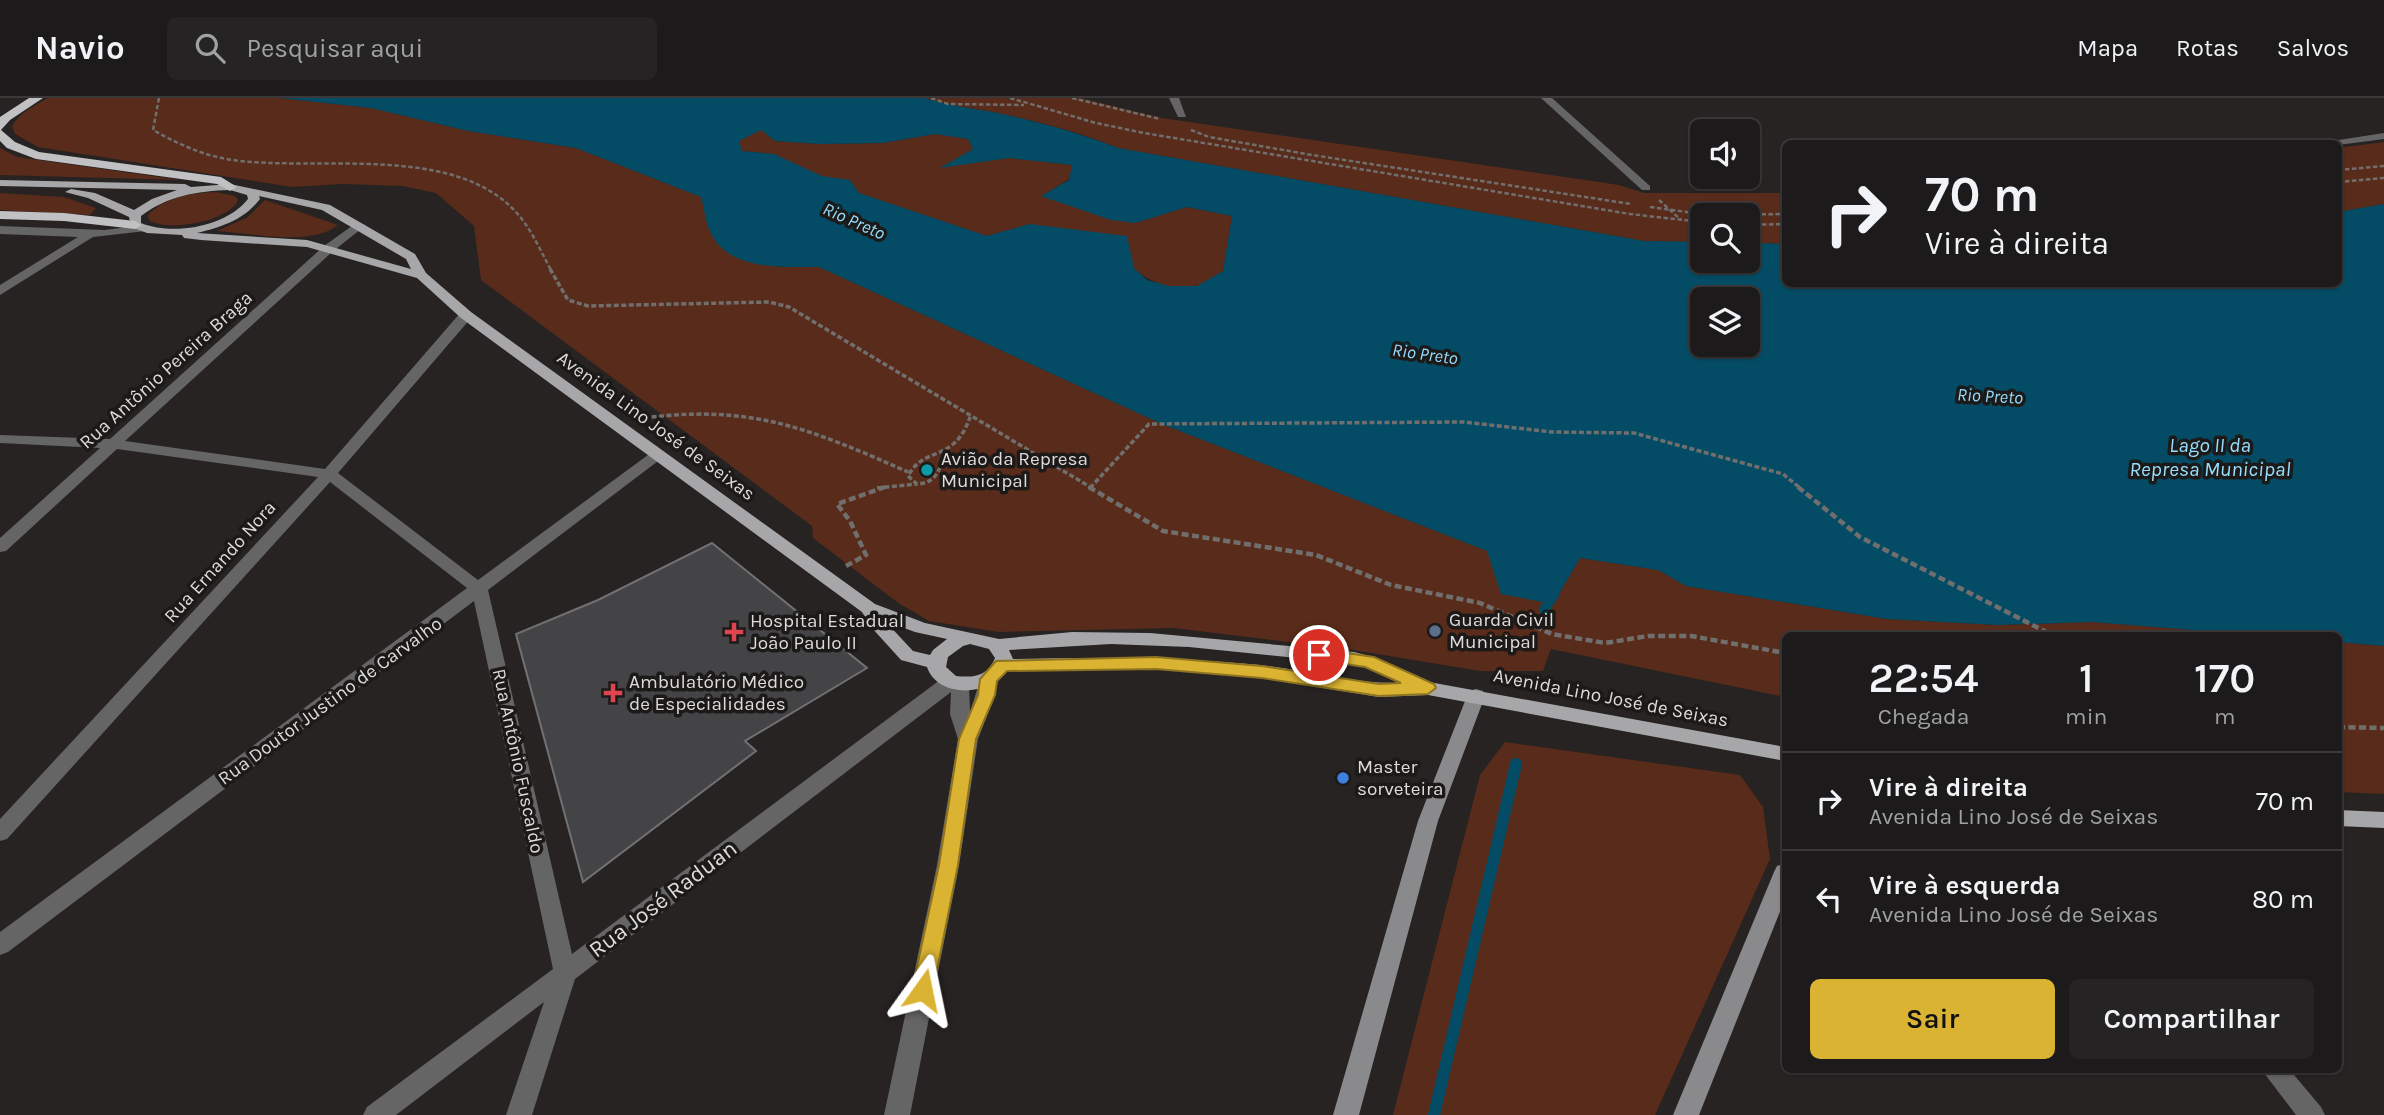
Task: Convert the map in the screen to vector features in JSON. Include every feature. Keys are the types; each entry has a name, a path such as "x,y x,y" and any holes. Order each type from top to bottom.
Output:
{"highway":[{"path":"0,106 17,98"},
{"path":"0,127 5,117 37,98"},
{"path":"0,134 11,145 36,155 221,181 237,188"},
{"path":"0,215 137,223"}],"main road":[{"path":"0,183 207,188"},
{"path":"19,184 91,195 137,223 172,232 210,225 242,213 254,199 252,193 237,188"},
{"name":"Avenida Lino José de Seixas","path":"207,188 237,188 326,206 360,225 411,257 421,275 466,315 869,608 921,628 970,638"},
{"path":"137,223 163,198 207,188"},
{"name":"Avenida Lino José de Seixas","path":"172,232 208,238 291,242 367,258 388,267 421,275"},
{"name":"Avenida Lino José de Seixas","path":"869,608 878,625 907,656 935,663"},
{"path":"970,638 981,638 998,645 1004,658 995,672 955,683 939,675 935,663 946,646 970,638"},
{"name":"Avenida Lino José de Seixas","path":"998,645 1110,640 1258,647 1368,662 1428,688"},
{"name":"Avenida Lino José de Seixas","path":"995,672 1156,663 1262,672 1379,690 1428,688 1782,753"},
{"path":"1346,1115 1428,821 1476,696"},
{"path":"2342,818 2384,820"},
{"path":"1686,1115 1782,879"}],"street":[{"path":"1174,98 1182,115"},
{"path":"1546,98 1646,188"},
{"path":"2342,141 2384,136"},
{"path":"0,230 90,234 137,223"},
{"name":"Rua Antônio Pereira Braga","path":"0,547 328,249 360,225"},
{"path":"0,291 90,234"},
{"name":"Rua Ernando Nora","path":"0,834 329,474 466,315"},
{"path":"0,439 114,444 329,474 480,590"},
{"name":"Rua Doutor Justino de Carvalho","path":"0,945 480,590 657,455"},
{"name":"Rua Antônio Fuscaldo","path":"480,590 565,973"},
{"path":"897,1115 948,865 968,739 995,672"},
{"path":"955,683 960,714 968,739"},
{"name":"Rua José Raduan","path":"376,1115 955,683"},
{"path":"519,1115 565,973"},
{"path":"2276,1073 2312,1115"}],"path":[{"path":"159,98 153,130 180,145 232,160 322,162 423,171 461,177 492,190 514,209 533,232 568,300 589,306 769,302 789,307 1163,531 1316,555 1391,585 1480,603 1552,634 1605,643 1648,635 1690,636 1782,652"},
{"path":"931,98 948,104 1030,105"},
{"path":"1010,98 1096,124 1144,133 1690,221"},
{"path":"1072,98 1163,120"},
{"path":"1182,127 1209,137 1636,205"},
{"path":"2342,170 2384,166"},
{"path":"2342,182 2384,178"},
{"path":"1646,188 1681,221"},
{"path":"1649,207 1709,215 1782,214"},
{"path":"1760,225 1782,224"},
{"path":"614,423 681,412 723,411 759,416 827,436 908,472"},
{"path":"908,472 920,461 945,453 963,438 970,417"},
{"path":"1089,489 1149,424 1464,422 1552,432 1634,433 1783,474 1860,537 2045,632"},
{"path":"825,576 866,555 850,520 836,504 872,488 895,483 931,482 939,475 945,453"},
{"path":"908,472 908,476 917,484"},
{"path":"2342,727 2384,729"}],"shaded area":[{"path":"48,98 280,98 371,108 468,131 576,148 701,197 710,231 778,267 819,267 1162,424 1487,551 1553,604 1580,558 1658,570 1686,586 1887,619 1997,625 2092,622 2217,632 1782,632 1782,696 1551,649 1543,671 1480,671 1353,650 1174,628 999,632 929,621 897,602 813,538 812,526 481,280 474,226 436,193 403,186 342,184 292,187 38,147 15,134 12,126 33,107"},
{"path":"924,98 1080,98 1162,118 1619,185 1644,193 1782,193 1782,244 1760,243 1760,203 1690,203 1690,242 1644,241 1118,148 1089,137 998,113"},
{"path":"761,129 775,141 820,144 883,143 935,134 968,139 973,149 943,167 1009,158 1072,165 1069,179 1042,196 1135,223 1187,207 1232,216 1223,271 1198,285 1172,287 1030,224 987,236 858,193 850,180 822,177 774,154 742,151 739,141"},
{"path":"2384,142 2384,204 2342,211 2342,147"},
{"path":"0,148 17,157 181,180 0,175"},
{"path":"216,192 235,196 238,200 223,214 197,223 169,225 149,220 148,215 170,200"},
{"path":"0,193 64,197 96,208 90,215 0,210"},
{"path":"265,200 338,225 326,232 297,237 217,231 248,217"},
{"path":"2342,642 2384,646 2384,794 2342,792"},
{"path":"1505,742 1740,775 1763,807 1770,859 1655,1115 1393,1115 1480,775"}],"water":[{"name":"Lago II da Represa Municipal","path":"280,98 924,98 1029,120 1118,148 1644,241 1690,242 1690,273 1760,273 1760,243 1782,244 1782,287 2342,287 2342,211 2384,204 2384,646 2342,642 2342,632 2217,632 2092,622 1997,625 1887,619 1686,586 1658,570 1580,558 1553,604 1501,594 1487,551 1162,424 819,267 772,266 741,259 728,253 717,243 709,229 701,197 576,148 468,131 371,108","holes":["761,130 775,141 820,144 883,143 935,134 968,139 973,149 940,168 1009,158 1072,165 1069,180 1041,196 1111,220 1135,223 1187,207 1232,216 1223,271 1197,286 1169,286 1147,280 1134,268 1127,236 1029,224 987,236 859,193 850,180 822,176 774,154 742,151 739,141"]}],"building":[{"path":"712,543 867,668 745,741 756,751 583,882 516,634 598,600"}],"waterway":[{"path":"1544,610 1555,593"},
{"path":"1434,1115 1516,764"}],"place":[{"name":"Avião da Represa Municipal","path":"927,470"},
{"name":"Guarda Civil Municipal","path":"1435,631"},
{"name":"Hospital Estadual João Paulo II","path":"734,632"},
{"name":"Ambulatório Médico de Especialidades","path":"613,693"},
{"name":"Master sorveteira","path":"1343,778"}],"route":[{"path":"923,990 948,865 968,739 986,695 989,679 1002,666 1156,663 1262,672 1379,690 1428,688 1368,662 1319,655"}],"water label":[{"name":"Rio Preto","path":"854,221"},
{"name":"Rio Preto","path":"1425,354"},
{"name":"Rio Preto","path":"1990,396"}]}
